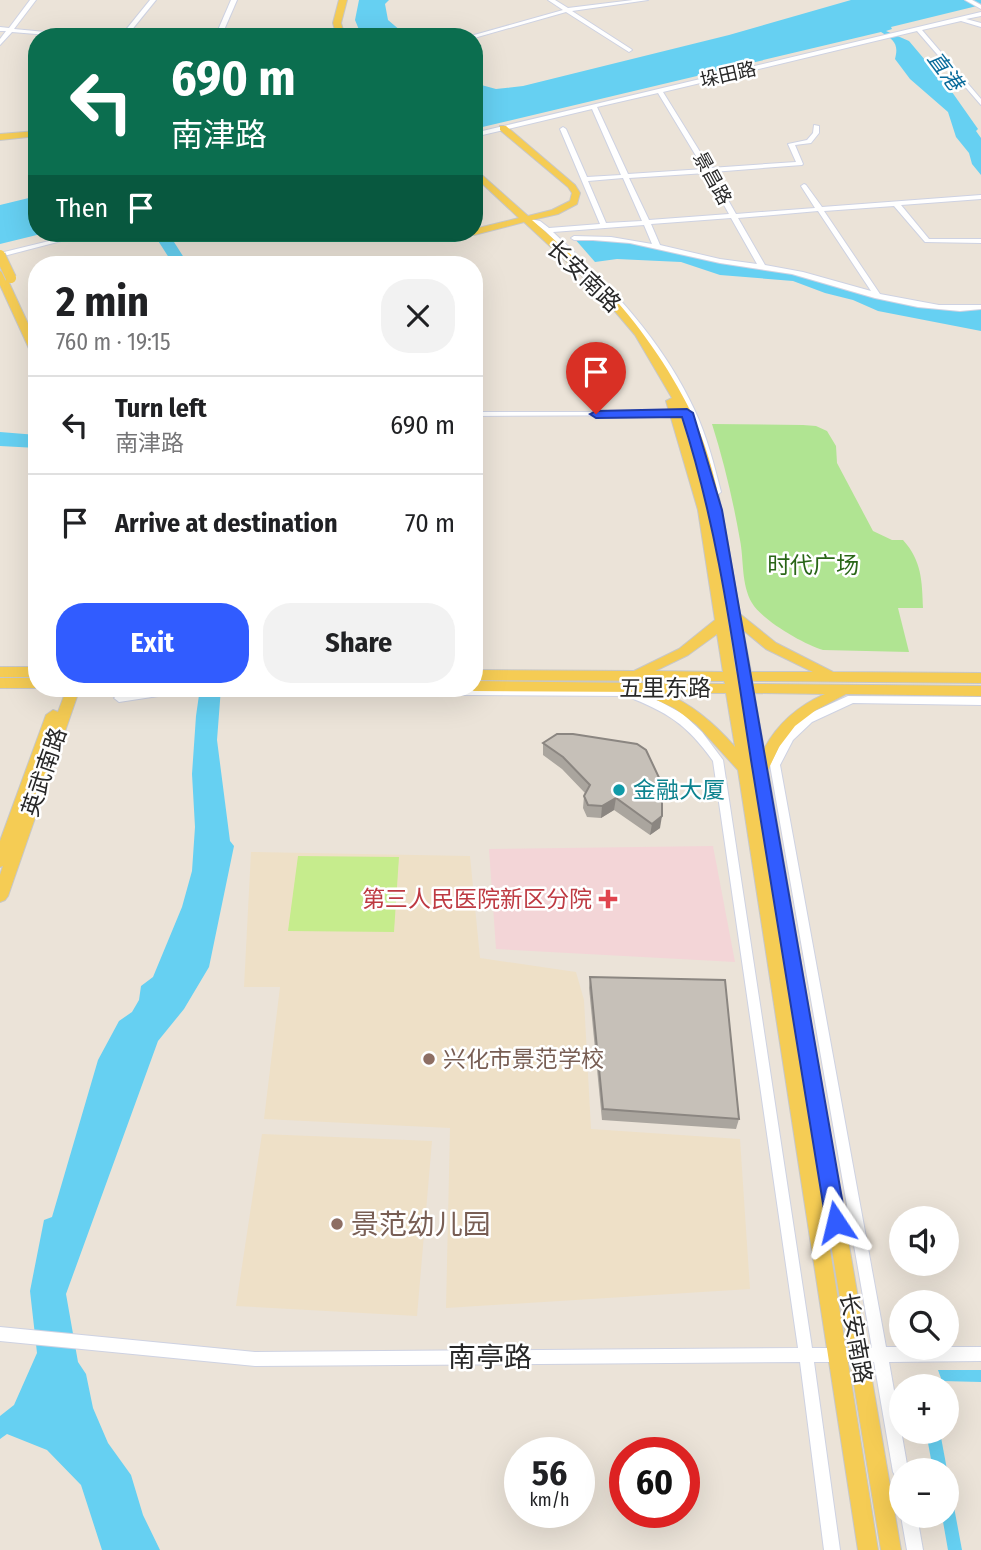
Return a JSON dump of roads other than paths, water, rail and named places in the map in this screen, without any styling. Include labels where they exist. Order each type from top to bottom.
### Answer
[{"type":"main road","points":[[331,28],[335,0]]},
{"type":"main road","points":[[338,28],[337,23],[343,0]]},
{"type":"main road","points":[[483,230],[568,206],[574,202],[576,194],[571,185],[503,128]]},
{"type":"main road","points":[[0,135],[28,132]]},
{"type":"main road","name":"长安南路","points":[[483,181],[613,312],[685,413],[738,683],[868,1550]]},
{"type":"main road","name":"长安南路","points":[[483,186],[496,195]]},
{"type":"main road","points":[[0,255],[5,277],[28,333]]},
{"type":"main road","points":[[5,277],[28,317]]},
{"type":"main road","points":[[627,676],[661,665],[686,652],[703,641],[727,618],[771,646],[835,677]]},
{"type":"main road","points":[[0,672],[28,672]]},
{"type":"main road","name":"五里东路","points":[[483,675],[627,676],[844,691],[981,691]]},
{"type":"main road","name":"五里东路","points":[[483,686],[643,688],[835,677],[981,678]]},
{"type":"main road","points":[[0,683],[28,682]]},
{"type":"main road","points":[[643,688],[678,704],[704,721],[752,771],[786,727],[815,703],[844,691]]},
{"type":"main road","name":"英武南路","points":[[0,861],[60,697]]},
{"type":"main road","name":"英武南路","points":[[0,895],[70,697]]},
{"type":"main road","name":"长安南路","points":[[752,771],[859,1354],[891,1550]]},
{"type":"street","points":[[0,43],[33,0]]},
{"type":"street","points":[[131,28],[153,0]]},
{"type":"street","points":[[222,28],[234,0]]},
{"type":"street","points":[[551,0],[629,50]]},
{"type":"street","points":[[483,33],[568,10],[645,0]]},
{"type":"street","points":[[968,0],[981,5]]},
{"type":"street","points":[[976,0],[981,5]]},
{"type":"street","name":"垛田路","points":[[483,133],[981,14]]},
{"type":"street","points":[[960,19],[981,25]]},
{"type":"street","points":[[0,29],[28,31]]},
{"type":"street","points":[[918,30],[981,103]]},
{"type":"street","name":"景昌路","points":[[660,91],[709,170],[762,267]]},
{"type":"street","points":[[594,107],[657,246]]},
{"type":"street","points":[[585,179],[800,164],[791,144],[809,142],[816,134],[816,127]]},
{"type":"street","points":[[563,129],[604,226]]},
{"type":"street","points":[[804,186],[878,296]]},
{"type":"street","points":[[547,230],[981,197]]},
{"type":"street","points":[[896,204],[927,241],[981,241]]},
{"type":"street","points":[[522,220],[538,222],[606,285],[644,329],[668,363],[685,413],[711,465],[738,601]]},
{"type":"street","points":[[574,239],[592,237],[657,246],[717,260],[813,276],[878,296],[958,310],[981,307]]},
{"type":"street","points":[[0,255],[53,242]]},
{"type":"street","points":[[483,414],[685,413]]},
{"type":"street","points":[[483,691],[627,692],[682,717],[699,731],[718,760],[806,1354],[832,1550]]},
{"type":"street","points":[[119,698],[126,697]]},
{"type":"street","points":[[899,1458],[775,765],[789,738],[808,719],[852,699],[981,701]]},
{"type":"street","name":"南亭路","points":[[0,1334],[89,1345],[255,1359],[981,1354]]},
{"type":"street","points":[[911,1528],[915,1550]]},
{"type":"water","points":[[359,0],[389,0],[385,4],[388,20],[397,28],[358,28],[355,20]]},
{"type":"water","points":[[851,0],[981,0],[981,5],[891,27],[892,29],[886,31],[909,41],[952,92],[978,129],[976,131],[981,138],[981,175],[956,137],[948,112],[910,79],[895,59],[894,43],[881,32],[483,127],[483,85],[496,89],[523,86],[729,35]]},
{"type":"water","points":[[28,198],[28,237],[0,244],[0,205]]},
{"type":"water","points":[[574,238],[637,242],[717,260],[780,269],[925,306],[981,307],[981,331],[878,311],[793,281],[720,275],[681,262],[617,259],[595,262]]},
{"type":"water","points":[[159,242],[174,242],[183,256],[168,256]]},
{"type":"water","points":[[0,432],[28,434],[28,448],[0,446]]},
{"type":"water","points":[[199,697],[220,697],[217,740],[230,841],[234,846],[209,967],[184,1009],[158,1041],[66,1294],[78,1362],[86,1374],[93,1408],[108,1443],[131,1475],[143,1515],[160,1550],[102,1550],[81,1485],[47,1450],[7,1434],[0,1439],[0,1416],[14,1405],[37,1353],[30,1291],[44,1220],[52,1217],[98,1060],[119,1021],[132,1012],[139,1000],[141,986],[153,977],[182,907],[192,871],[195,827],[192,774]]},
{"type":"water","points":[[938,1370],[981,1370],[981,1382],[959,1381],[959,1374],[939,1374]]},
{"type":"water","points":[[928,1444],[942,1444],[945,1458],[931,1458]]},
{"type":"water","points":[[944,1528],[958,1528],[962,1550],[948,1550]]},
{"type":"place","name":"金融大厦","points":[[619,790]]},
{"type":"place","name":"第三人民医院新区分院","points":[[608,899]]},
{"type":"place","name":"兴化市景范学校","points":[[429,1059]]},
{"type":"place","name":"景范幼儿园","points":[[337,1224]]},
{"type":"water label","name":"直港","points":[[945,71]]},
{"type":"park label","name":"时代广场","points":[[813,565]]}]
